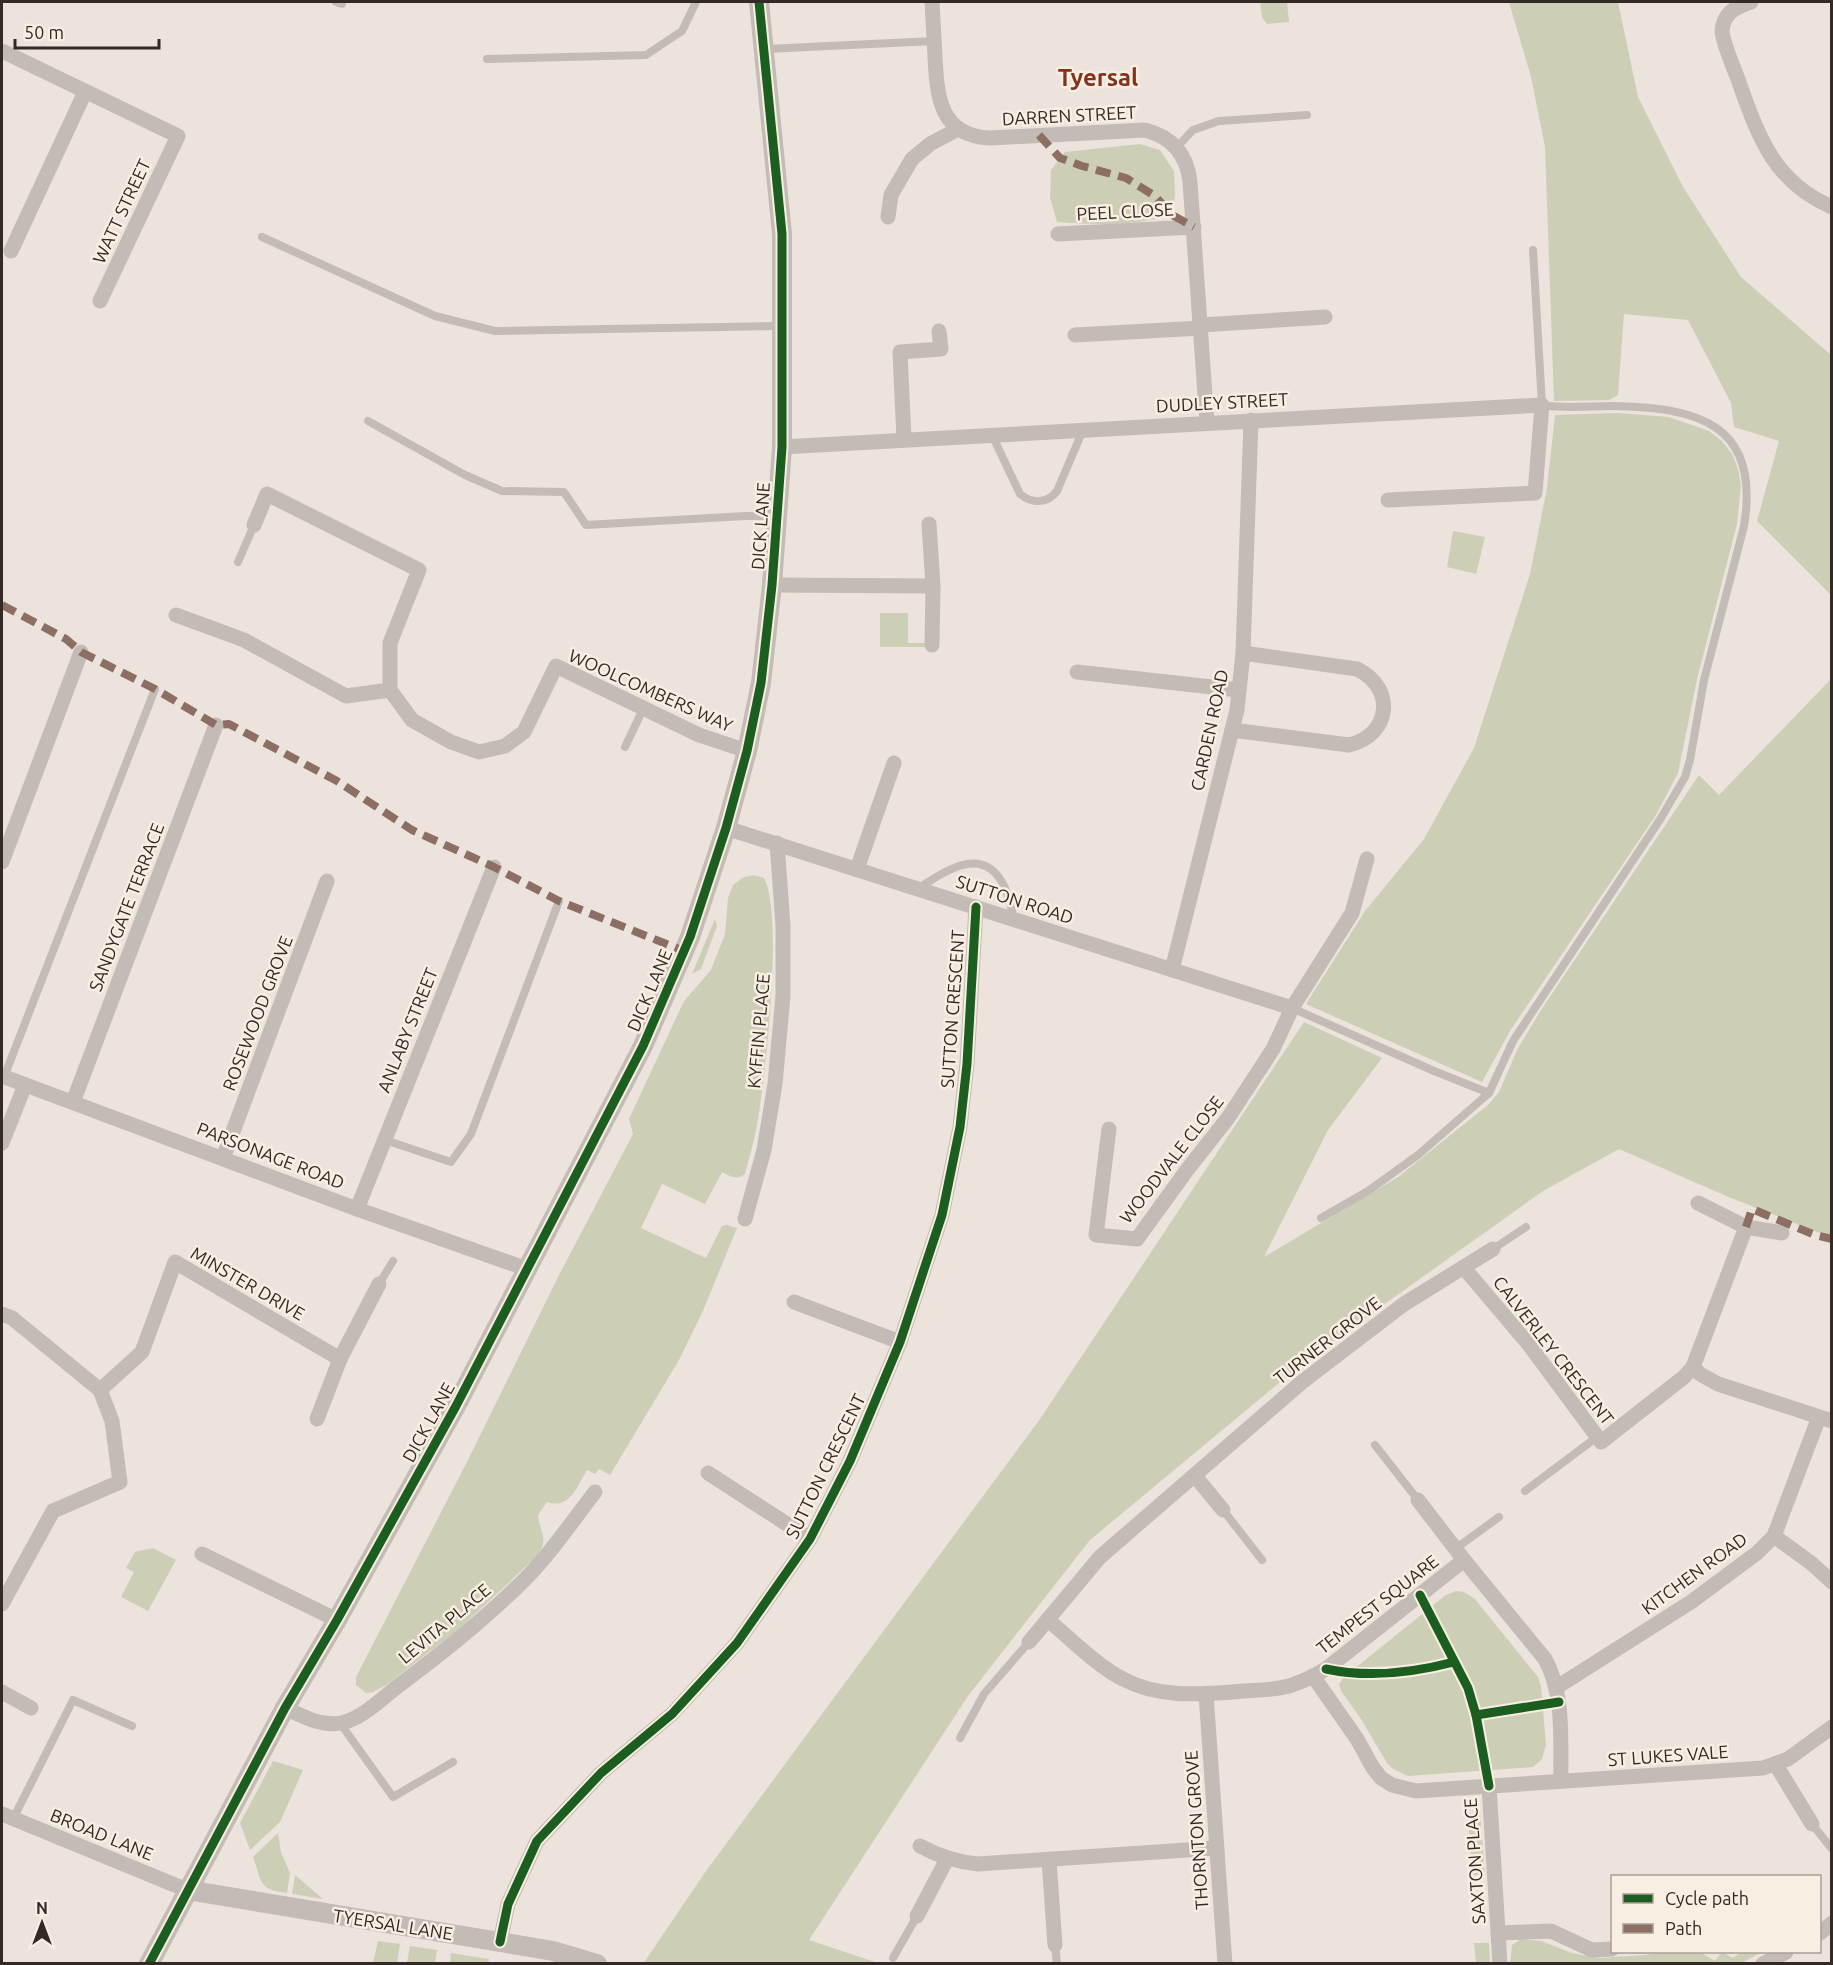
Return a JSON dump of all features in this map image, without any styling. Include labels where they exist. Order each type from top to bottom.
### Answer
[{"type":"street","name":"DICK LANE","points":[[149,1964],[285,1708],[337,1620],[456,1406],[643,1046],[690,937],[726,828],[747,751],[761,683],[772,585],[782,447],[782,234],[759,2]]},
{"type":"street","points":[[888,217],[891,195],[912,159],[930,144],[958,129],[944,111],[937,87],[932,2]]},
{"type":"street","points":[[1751,2],[1731,10],[1724,20],[1722,32],[1758,134],[1772,159],[1791,181],[1814,198],[1832,207]]},
{"type":"street","points":[[2,51],[85,92],[10,251]]},
{"type":"street","name":"WATT STREET","points":[[85,92],[177,136],[100,302]]},
{"type":"street","name":"DARREN STREET","points":[[958,129],[978,137],[990,138],[1145,130],[1162,136],[1177,147]]},
{"type":"street","points":[[1177,147],[1189,169],[1207,423]]},
{"type":"street","name":"PEEL CLOSE","points":[[1058,234],[1194,227]]},
{"type":"street","points":[[1075,335],[1325,317]]},
{"type":"street","points":[[904,439],[900,352],[940,349],[939,331]]},
{"type":"street","points":[[1388,500],[1535,493],[1542,405]]},
{"type":"street","name":"DUDLEY STREET","points":[[782,447],[1542,405]]},
{"type":"street","name":"CARDEN ROAD","points":[[1172,970],[1232,730],[1239,690],[1243,653],[1251,420]]},
{"type":"street","points":[[176,615],[244,640],[346,696],[390,690],[390,643],[418,570],[267,494],[254,525]]},
{"type":"street","points":[[929,524],[933,586],[932,645]]},
{"type":"street","points":[[772,585],[933,586]]},
{"type":"street","points":[[2,862],[81,652]]},
{"type":"street","points":[[1232,730],[1349,745],[1367,738],[1380,724],[1383,715],[1384,705],[1379,687],[1366,673],[1357,669],[1243,653]]},
{"type":"street","name":"WOOLCOMBERS WAY","points":[[390,690],[412,720],[451,742],[479,752],[505,746],[524,732],[556,666],[699,735],[747,751]]},
{"type":"street","points":[[1077,672],[1239,690]]},
{"type":"street","name":"SANDYGATE TERRACE","points":[[73,1102],[216,725]]},
{"type":"street","points":[[857,869],[894,763]]},
{"type":"street","name":"SUTTON ROAD","points":[[726,828],[1292,1008]]},
{"type":"street","name":"KYFFIN PLACE","points":[[746,1219],[764,1150],[774,1084],[783,996],[783,926],[777,843]]},
{"type":"street","points":[[1292,1008],[1352,913],[1367,859]]},
{"type":"street","name":"ANLABY STREET","points":[[357,1209],[494,867]]},
{"type":"street","name":"ROSEWOOD GROVE","points":[[223,1158],[327,881]]},
{"type":"street","name":"SUTTON CRESCENT","points":[[500,1942],[508,1904],[537,1840],[601,1773],[672,1714],[737,1642],[810,1539],[850,1461],[900,1342],[942,1215],[960,1127],[967,1064],[976,907]]},
{"type":"street","name":"WOODVALE CLOSE","points":[[1109,1129],[1096,1235],[1137,1239],[1244,1095],[1273,1049],[1292,1008]]},
{"type":"street","name":"PARSONAGE ROAD","points":[[3,1076],[357,1209],[527,1269]]},
{"type":"street","points":[[2,1143],[25,1085]]},
{"type":"street","points":[[1698,1203],[1746,1227],[1782,1233]]},
{"type":"street","name":"CALVERLEY CRESCENT","points":[[1464,1268],[1530,1346],[1601,1442],[1684,1377],[1693,1367],[1746,1227]]},
{"type":"street","name":"TURNER GROVE","points":[[1029,1642],[1082,1575],[1100,1557],[1302,1382],[1404,1304],[1493,1249]]},
{"type":"street","name":"MINSTER DRIVE","points":[[100,1390],[142,1352],[175,1262],[340,1359]]},
{"type":"street","points":[[317,1419],[340,1359],[379,1284]]},
{"type":"street","points":[[794,1302],[900,1342]]},
{"type":"street","points":[[2,1314],[12,1318],[100,1390],[112,1421],[120,1482],[53,1511],[2,1604]]},
{"type":"street","points":[[1693,1367],[1700,1374],[1718,1384],[1825,1419]]},
{"type":"street","name":"KITCHEN ROAD","points":[[1557,1687],[1691,1602],[1756,1553],[1774,1536],[1825,1419]]},
{"type":"street","points":[[708,1473],[810,1539]]},
{"type":"street","points":[[1195,1476],[1223,1510]]},
{"type":"street","name":"LEVITA PLACE","points":[[340,1723],[362,1714],[448,1649],[518,1586],[558,1541],[595,1492]]},
{"type":"street","name":"TEMPEST SQUARE","points":[[1313,1677],[1357,1739],[1373,1768],[1381,1778],[1392,1785],[1404,1790],[1416,1791],[1562,1781],[1557,1687],[1552,1672],[1545,1659],[1418,1500]]},
{"type":"street","points":[[1774,1536],[1811,1563],[1832,1582]]},
{"type":"street","points":[[202,1554],[337,1620]]},
{"type":"street","name":"TEMPEST SQUARE","points":[[1048,1620],[1099,1663],[1124,1680],[1145,1688],[1167,1693],[1206,1694],[1274,1689],[1313,1677],[1350,1651],[1460,1555]]},
{"type":"street","points":[[2,1692],[31,1708]]},
{"type":"street","name":"THORNTON GROVE","points":[[1206,1694],[1225,1964]]},
{"type":"street","points":[[285,1708],[316,1722],[340,1723]]},
{"type":"street","name":"ST LUKES VALE","points":[[1562,1781],[1763,1768],[1788,1759],[1832,1727]]},
{"type":"street","points":[[1776,1765],[1812,1824]]},
{"type":"street","name":"SAXTON PLACE","points":[[1489,1786],[1500,1964]]},
{"type":"street","name":"BROAD LANE","points":[[7,1817],[187,1890]]},
{"type":"street","points":[[920,1846],[947,1859],[978,1864],[1216,1848]]},
{"type":"street","points":[[917,1916],[947,1859]]},
{"type":"street","points":[[1050,1860],[1055,1945]]},
{"type":"street","name":"TYERSAL LANE","points":[[187,1890],[500,1942],[553,1952],[597,1964]]},
{"type":"street","name":"SAXTON PLACE","points":[[1498,1933],[1551,1931],[1592,1950],[1611,1949]]},
{"type":"street","points":[[1763,1964],[1784,1953]]},
{"type":"lane","points":[[487,58],[646,55],[682,31],[696,2]]},
{"type":"lane","points":[[764,50],[934,41]]},
{"type":"lane","points":[[1177,147],[1193,130],[1219,121],[1307,115]]},
{"type":"lane","points":[[262,237],[435,316],[495,331],[782,326]]},
{"type":"lane","points":[[1321,1218],[1368,1191],[1418,1155],[1489,1093],[1513,1041],[1662,818],[1685,777],[1690,760],[1704,680],[1744,526],[1748,504],[1747,482],[1739,458],[1726,435],[1711,423],[1692,415],[1658,409],[1609,406],[1557,408],[1542,405],[1533,250]]},
{"type":"lane","points":[[368,421],[465,475],[502,492],[564,492],[586,525],[778,516]]},
{"type":"lane","points":[[992,435],[1020,494],[1028,500],[1039,502],[1049,498],[1056,490],[1083,430]]},
{"type":"lane","points":[[238,562],[254,525]]},
{"type":"lane","points":[[3,1076],[154,688]]},
{"type":"lane","points":[[625,747],[644,707]]},
{"type":"lane","points":[[918,888],[957,865],[976,864],[985,867],[993,872],[1005,886],[1014,920]]},
{"type":"lane","points":[[385,1140],[451,1162],[471,1134],[559,901]]},
{"type":"lane","points":[[1292,1008],[1489,1093]]},
{"type":"lane","points":[[1493,1249],[1526,1227]]},
{"type":"lane","points":[[379,1284],[393,1261]]},
{"type":"lane","points":[[1525,1491],[1597,1437]]},
{"type":"lane","points":[[1375,1445],[1418,1500]]},
{"type":"lane","points":[[1223,1510],[1262,1560]]},
{"type":"lane","points":[[1460,1555],[1499,1517]]},
{"type":"lane","name":"TURNER GROVE","points":[[960,1738],[984,1694],[1029,1642]]},
{"type":"lane","points":[[7,1817],[73,1700],[132,1726]]},
{"type":"lane","points":[[340,1723],[393,1797],[453,1762]]},
{"type":"lane","points":[[1812,1824],[1832,1849]]},
{"type":"lane","points":[[893,1958],[917,1916]]},
{"type":"lane","points":[[1055,1945],[1057,1964]]},
{"type":"green space","points":[[1260,2],[1287,2],[1289,22],[1267,24],[1262,17]]},
{"type":"green space","points":[[1509,2],[1618,2],[1638,97],[1683,187],[1741,277],[1831,355],[1831,595],[1757,521],[1779,441],[1734,427],[1731,403],[1688,320],[1624,314],[1618,395],[1609,400],[1554,401],[1545,147],[1531,77]]},
{"type":"green space","points":[[1140,144],[1160,150],[1174,171],[1175,195],[1172,215],[1115,224],[1057,222],[1050,198],[1051,170],[1065,152]]},
{"type":"green space","points":[[1617,413],[1669,417],[1709,431],[1722,441],[1732,454],[1741,485],[1737,524],[1697,679],[1678,773],[1656,815],[1510,1031],[1482,1082],[1306,1004],[1365,911],[1424,839],[1474,748],[1530,574],[1547,488],[1555,415]]},
{"type":"green space","points":[[1453,531],[1485,537],[1476,574],[1447,567]]},
{"type":"green space","points":[[880,613],[908,613],[908,643],[925,643],[925,647],[880,647]]},
{"type":"green space","points":[[1831,679],[1831,1236],[1726,1196],[1619,1149],[1543,1191],[1309,1358],[1090,1540],[968,1696],[809,1940],[878,1963],[643,1964],[706,1871],[1040,1419],[1304,1022],[1382,1058],[1328,1130],[1264,1257],[1398,1177],[1488,1105],[1499,1092],[1518,1048],[1543,1007],[1699,775],[1719,795]]},
{"type":"green space","points":[[753,875],[764,878],[770,897],[773,960],[768,1036],[760,1103],[756,1131],[745,1174],[736,1177],[722,1172],[705,1204],[662,1184],[641,1228],[706,1258],[722,1226],[737,1228],[702,1313],[679,1360],[610,1475],[599,1469],[595,1474],[587,1470],[567,1500],[555,1504],[547,1502],[538,1515],[544,1542],[535,1558],[458,1630],[386,1685],[366,1693],[356,1685],[356,1677],[468,1460],[558,1277],[633,1134],[629,1119],[684,1001],[711,970],[725,934],[728,898],[733,885],[742,878]]},
{"type":"green space","points":[[715,919],[717,926],[701,969],[692,974]]},
{"type":"green space","points":[[153,1548],[176,1560],[148,1611],[121,1597],[134,1572],[126,1568],[135,1552]]},
{"type":"green space","points":[[1456,1591],[1464,1592],[1475,1599],[1538,1677],[1541,1686],[1546,1745],[1542,1759],[1533,1767],[1408,1776],[1393,1769],[1387,1763],[1341,1691],[1339,1684],[1344,1677],[1446,1595]]},
{"type":"green space","points":[[273,1761],[303,1770],[280,1822],[250,1850],[240,1823]]},
{"type":"green space","points":[[1480,1813],[1485,1875],[1472,1875],[1468,1814]]},
{"type":"green space","points":[[278,1833],[281,1852],[290,1873],[287,1893],[266,1887],[260,1879],[253,1857]]},
{"type":"green space","points":[[295,1875],[323,1899],[292,1894]]},
{"type":"green space","points":[[1521,1939],[1541,1941],[1572,1953],[1599,1958],[1656,1953],[1702,1953],[1715,1961],[1721,1953],[1733,1958],[1740,1953],[1760,1953],[1740,1964],[1510,1964],[1512,1945]]},
{"type":"green space","points":[[378,1941],[400,1944],[397,1963],[373,1963]]},
{"type":"green space","points":[[1474,1943],[1489,1943],[1490,1963],[1476,1963]]},
{"type":"green space","points":[[410,1946],[437,1950],[435,1963],[407,1963]]},
{"type":"green space","points":[[451,1953],[489,1959],[488,1963],[450,1963]]},
{"type":"marked path","points":[[1039,135],[1060,158],[1126,178],[1155,196],[1172,215],[1194,227]]},
{"type":"marked path","points":[[2,605],[66,639],[81,652],[155,689],[216,725],[229,724],[337,781],[412,830],[494,867],[559,901],[684,951]]},
{"type":"marked path","points":[[1746,1227],[1752,1209],[1815,1235],[1832,1239]]},
{"type":"cycle path","points":[[149,1964],[285,1708],[337,1620],[456,1406],[643,1046],[690,937],[726,828],[747,751],[761,683],[772,585],[782,447],[782,234],[759,2]]},
{"type":"cycle path","points":[[500,1942],[508,1904],[537,1841],[601,1773],[672,1714],[737,1643],[810,1539],[850,1461],[900,1342],[942,1215],[960,1127],[967,1064],[976,907]]},
{"type":"cycle path","points":[[1420,1595],[1468,1688],[1476,1715],[1489,1786]]},
{"type":"cycle path","points":[[1326,1669],[1374,1674],[1422,1669],[1454,1662]]},
{"type":"cycle path","points":[[1476,1715],[1559,1702]]},
{"type":"district","name":"Tyersal","points":[[1098,77]]}]
